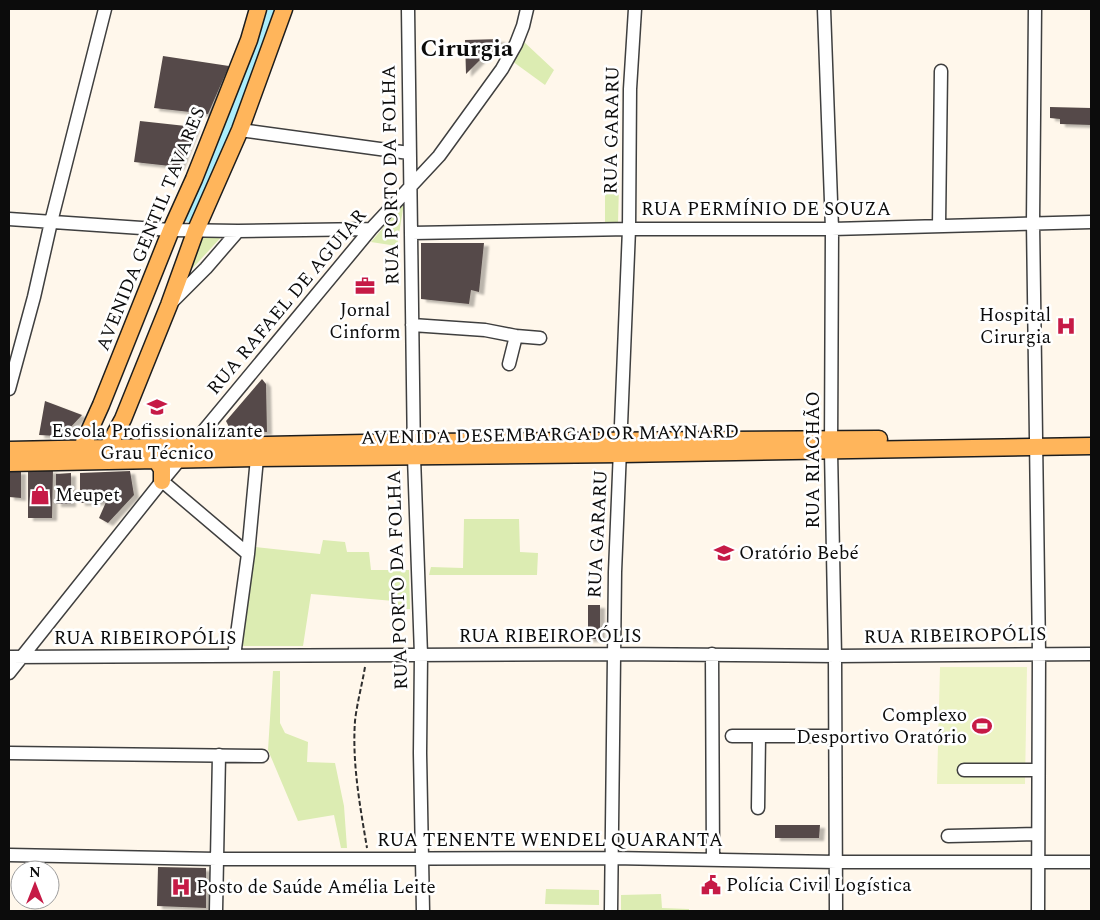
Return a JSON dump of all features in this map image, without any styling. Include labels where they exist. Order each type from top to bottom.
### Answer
[{"type":"main road","name":"AVENIDA GENTIL TAVARES","points":[[79,455],[194,178],[246,47],[258,9]]},
{"type":"main road","points":[[104,454],[123,419],[169,305],[194,230],[240,130],[284,9]]},
{"type":"main road","points":[[123,419],[130,436],[142,448]]},
{"type":"main road","name":"AVENIDA DESEMBARGADOR MAYNARD","points":[[1035,442],[1091,436]]},
{"type":"main road","name":"AVENIDA DESEMBARGADOR MAYNARD","points":[[9,463],[104,454],[142,448],[191,447],[414,450],[1035,442],[1091,446]]},
{"type":"main road","name":"AVENIDA DESEMBARGADOR MAYNARD","points":[[9,450],[79,455]]},
{"type":"main road","name":"AVENIDA DESEMBARGADOR MAYNARD","points":[[104,454],[156,460],[179,460],[414,450]]},
{"type":"main road","points":[[156,460],[162,469],[162,481]]},
{"type":"street","points":[[9,389],[34,297],[105,9]]},
{"type":"street","name":"RUA PORTO DA FOLHA","points":[[408,9],[414,450],[421,655],[420,753],[423,911]]},
{"type":"street","name":"RUA RAFAEL DE AGUIAR","points":[[162,481],[371,229],[439,156],[502,69],[516,44],[527,9]]},
{"type":"street","name":"RUA GARARU","points":[[611,911],[614,572],[621,448],[629,229],[630,89],[635,9]]},
{"type":"street","name":"RUA RIACHÃO","points":[[824,9],[832,229],[836,911]]},
{"type":"street","points":[[1035,9],[1033,222],[1039,654],[1038,911]]},
{"type":"street","points":[[939,225],[941,71]]},
{"type":"street","points":[[240,130],[409,154]]},
{"type":"street","points":[[9,219],[173,230],[371,229]]},
{"type":"street","name":"RUA PERMÍNIO DE SOUZA","points":[[412,233],[629,229],[832,229],[1033,222],[1091,222]]},
{"type":"street","points":[[169,305],[206,268],[238,231]]},
{"type":"street","points":[[412,325],[485,330],[540,338]]},
{"type":"street","points":[[509,364],[516,336]]},
{"type":"street","points":[[234,656],[248,554],[256,458]]},
{"type":"street","points":[[9,673],[162,481],[248,554]]},
{"type":"street","name":"RUA RIBEIROPÓLIS","points":[[9,658],[613,654],[835,656],[1091,654]]},
{"type":"street","points":[[712,654],[713,859]]},
{"type":"street","points":[[732,736],[834,736]]},
{"type":"street","points":[[758,808],[760,736]]},
{"type":"street","points":[[9,753],[262,756]]},
{"type":"street","points":[[216,911],[219,755]]},
{"type":"street","points":[[964,770],[1038,770]]},
{"type":"street","points":[[948,836],[1037,834]]},
{"type":"street","name":"RUA TENENTE WENDEL QUARANTA","points":[[9,856],[216,859],[612,858],[836,862],[1091,862]]},
{"type":"path","points":[[367,655],[355,720],[358,791],[368,858]]},
{"type":"green space","points":[[523,41],[554,70],[545,85],[512,61]]},
{"type":"green space","points":[[605,185],[619,185],[618,223],[605,224]]},
{"type":"green space","points":[[404,203],[397,246],[371,242]]},
{"type":"green space","points":[[199,233],[225,233],[178,284]]},
{"type":"green space","points":[[464,519],[519,519],[520,552],[538,553],[537,575],[429,575],[431,567],[463,568]]},
{"type":"green space","points":[[323,540],[345,542],[347,552],[369,552],[371,570],[409,570],[410,609],[394,609],[394,601],[311,594],[303,646],[242,646],[255,547],[320,554]]},
{"type":"green space","name":"Complexo Desportivo Oratório","points":[[940,667],[1027,667],[1025,784],[937,784]]},
{"type":"green space","points":[[273,671],[280,671],[280,723],[285,733],[308,742],[307,762],[335,763],[344,806],[347,848],[341,848],[334,815],[298,821],[268,750]]},
{"type":"green space","points":[[546,889],[599,890],[599,905],[545,904]]},
{"type":"green space","points":[[661,894],[662,908],[689,909],[689,911],[621,911],[621,895]]},
{"type":"building","points":[[501,39],[466,74],[465,40]]},
{"type":"building","points":[[163,56],[229,66],[208,114],[154,108]]},
{"type":"building","points":[[1050,107],[1091,108],[1091,125],[1060,124],[1060,119],[1050,118]]},
{"type":"building","points":[[140,121],[195,127],[179,167],[134,162]]},
{"type":"building","points":[[421,243],[484,243],[479,292],[471,290],[469,304],[421,299]]},
{"type":"building","points":[[262,379],[266,384],[267,432],[237,432],[230,429],[226,421]]},
{"type":"building","points":[[45,401],[82,415],[69,429],[57,436],[39,435]]},
{"type":"building","name":"Meupet","points":[[53,470],[52,518],[28,518],[28,471]]},
{"type":"building","points":[[9,471],[21,471],[21,498],[9,497]]},
{"type":"building","points":[[130,471],[134,495],[108,523],[99,518],[106,502],[80,503],[80,473]]},
{"type":"building","points":[[71,473],[71,504],[56,504],[56,474]]},
{"type":"building","points":[[588,605],[600,605],[600,639],[588,639]]},
{"type":"building","points":[[775,825],[820,825],[819,838],[775,838]]},
{"type":"building","name":"Posto de Saúde Amélia Leite","points":[[158,867],[206,868],[206,908],[157,906]]},
{"type":"waterway","points":[[190,217],[274,9]]},
{"type":"place","name":"Jornal Cinform","points":[[365,286]]},
{"type":"place","name":"Hospital Cirurgia","points":[[1066,326]]},
{"type":"place","name":"Escola Profissionalizante Grau Técnico","points":[[157,407]]},
{"type":"place","name":"Meupet","points":[[40,495]]},
{"type":"place","name":"Oratório Bebé","points":[[724,553]]},
{"type":"place","name":"Complexo Desportivo Oratório","points":[[982,726]]},
{"type":"place","name":"Polícia Civil Logística","points":[[711,885]]},
{"type":"place","name":"Posto de Saúde Amélia Leite","points":[[181,887]]},
{"type":"district","name":"Cirurgia","points":[[467,49]]}]
